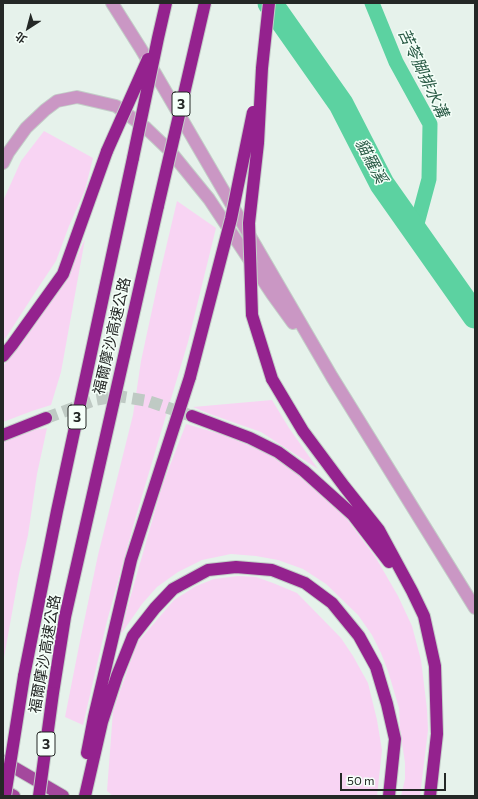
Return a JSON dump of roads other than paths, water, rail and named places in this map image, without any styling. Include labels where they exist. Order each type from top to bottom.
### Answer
[{"type":"highway","name":"福爾摩沙高速公路","points":[[5,796],[24,676],[57,511],[166,3]]},
{"type":"highway","name":"福爾摩沙高速公路","points":[[39,796],[65,617],[205,3]]},
{"type":"highway","points":[[269,3],[262,68],[258,143],[249,223],[252,315],[272,378],[303,431],[378,530],[412,591],[424,616],[435,666],[438,734],[430,796]]},
{"type":"highway","points":[[3,356],[63,274],[107,151],[158,38]]},
{"type":"highway","points":[[83,796],[131,560],[190,377],[231,219],[262,68]]},
{"type":"highway","points":[[192,416],[250,438],[278,452],[304,471],[353,515],[412,591]]},
{"type":"highway","points":[[3,435],[46,418]]},
{"type":"highway","points":[[98,719],[133,636],[155,608],[173,589],[208,570],[236,567],[272,570],[305,583],[332,603],[359,636],[376,667],[395,739],[389,796]]},
{"type":"main road","points":[[3,761],[63,796]]},
{"type":"main road","points":[[3,790],[14,796]]},
{"type":"street","points":[[112,3],[141,49],[332,377],[475,608]]},
{"type":"street","points":[[3,163],[8,153],[26,128],[45,110],[58,101],[78,97],[116,106],[146,128],[170,151],[209,199],[272,294],[332,377]]},
{"type":"waterway","name":"貓羅溪","points":[[270,3],[341,104],[382,184],[475,316]]},
{"type":"waterway","name":"苦苓脚排水溝","points":[[372,3],[396,62],[430,124],[429,179],[415,231]]},
{"type":"tunnel","points":[[46,418],[95,400],[118,396],[148,401],[192,416]]}]
